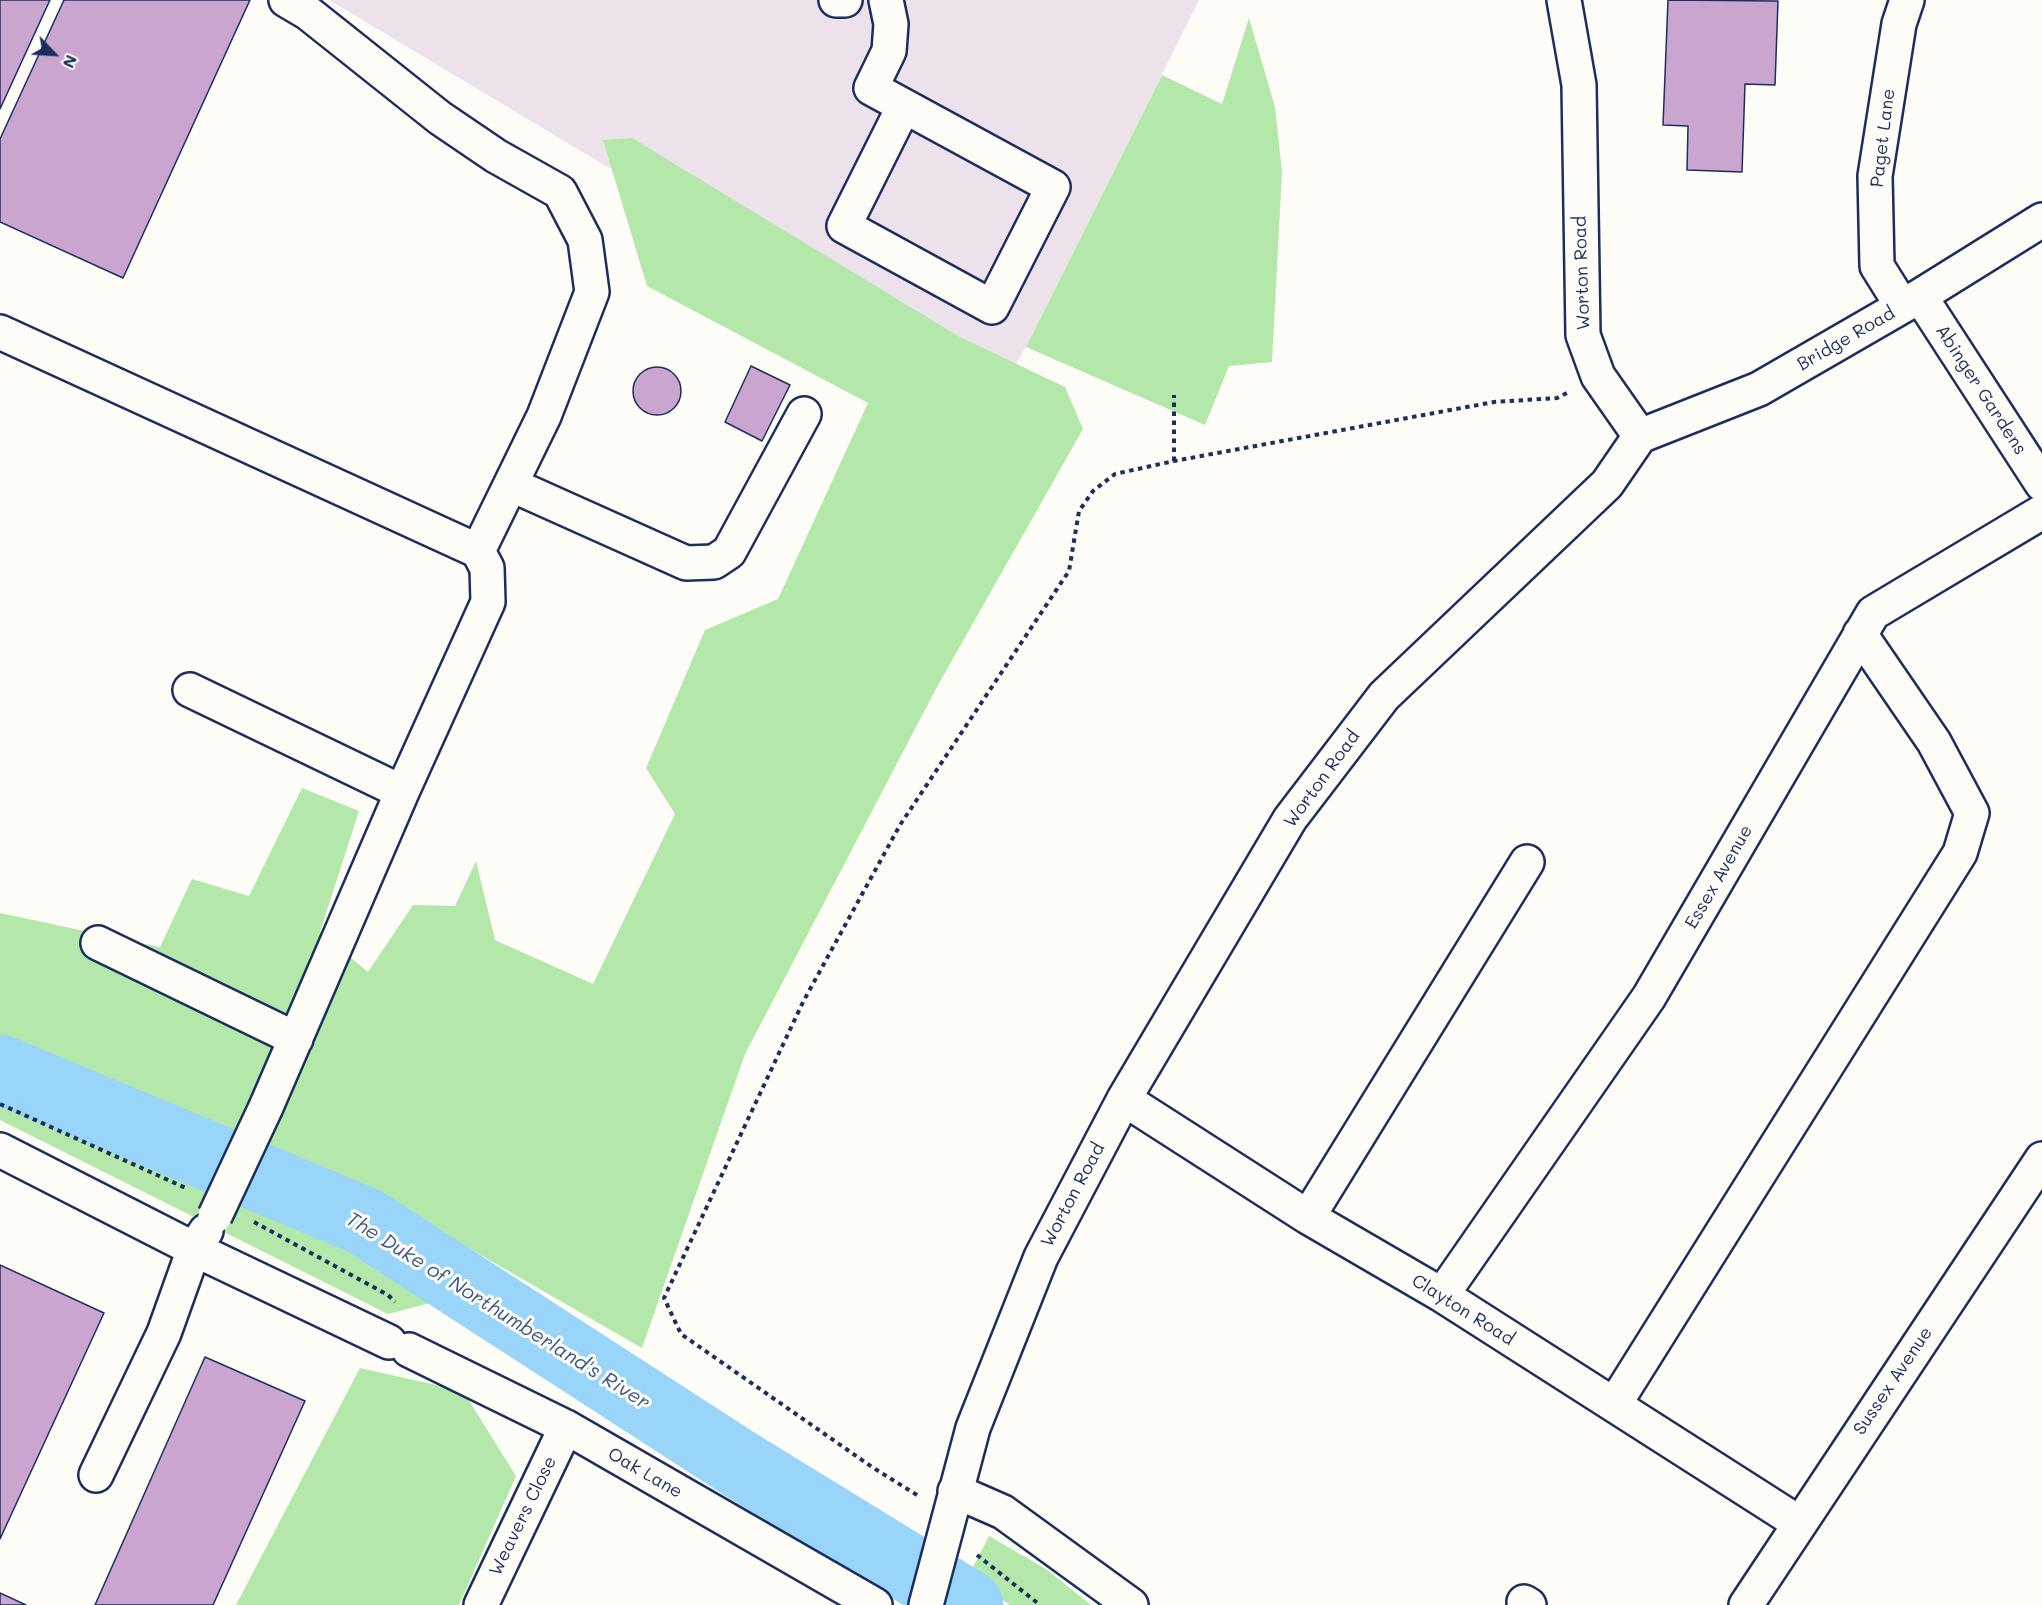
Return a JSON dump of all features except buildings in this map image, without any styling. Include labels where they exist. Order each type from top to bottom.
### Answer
[{"type":"street","points":[[286,0],[308,13],[440,118],[496,156],[560,192],[585,240],[592,291],[544,416],[477,551]]},
{"type":"street","points":[[836,0],[845,0]]},
{"type":"street","points":[[886,0],[891,24],[889,51],[871,88],[1053,187],[992,307],[844,226],[904,106]]},
{"type":"street","name":"Worton Road","points":[[926,1605],[973,1428],[1041,1257],[1124,1099],[1290,819],[1384,696],[1607,484],[1640,436],[1598,376],[1583,335],[1579,85],[1564,0]]},
{"type":"street","name":"Paget Lane","points":[[1907,0],[1899,24],[1875,176],[1876,266],[1911,301]]},
{"type":"street","name":"Bridge Road","points":[[1640,436],[1759,389],[1911,301],[2042,220]]},
{"type":"street","name":"Abinger Gardens","points":[[1911,301],[2042,484]]},
{"type":"street","points":[[0,332],[477,551],[487,568],[488,602],[402,792],[266,1107],[215,1216],[194,1249],[164,1333],[96,1475]]},
{"type":"street","points":[[512,484],[686,562],[714,562],[729,552],[804,414]]},
{"type":"street","name":"Essex Avenue","points":[[1442,1295],[1649,997],[1873,613],[2042,512]]},
{"type":"street","points":[[1614,1405],[1960,853],[1972,813],[1934,742],[1860,634]]},
{"type":"street","points":[[190,690],[402,792]]},
{"type":"street","points":[[1308,1217],[1527,862]]},
{"type":"street","points":[[99,944],[296,1039]]},
{"type":"street","name":"Clayton Road","points":[[1124,1099],[1308,1217],[1442,1295],[1799,1523]]},
{"type":"street","name":"Oak Lane","points":[[0,1150],[194,1249],[566,1427],[875,1605]]},
{"type":"street","name":"Sussex Avenue","points":[[1746,1605],[2042,1159]]},
{"type":"street","name":"Weavers Close","points":[[481,1605],[566,1427]]},
{"type":"street","points":[[949,1514],[1003,1512],[1131,1605]]},
{"type":"path","points":[[1040,1605],[961,1543],[949,1514],[872,1467],[681,1334],[664,1298],[803,1002],[900,825],[1069,572],[1079,511],[1093,491],[1115,474],[1174,461],[1494,402],[1557,398],[1598,376]]},
{"type":"path","points":[[1174,395],[1174,461]]},
{"type":"shaded area","points":[[329,0],[1199,0],[1026,347],[995,399]]},
{"type":"green space","points":[[1249,18],[1275,107],[1282,172],[1272,362],[1229,366],[1205,425],[1026,347],[1162,75],[1222,104]]},
{"type":"green space","points":[[632,138],[958,336],[1065,387],[1083,429],[938,685],[745,1054],[642,1348],[465,1246],[438,1301],[388,1314],[0,1120],[0,913],[160,947],[192,879],[249,896],[302,788],[359,811],[320,932],[368,972],[413,905],[455,906],[476,861],[495,940],[593,984],[675,814],[646,768],[705,630],[778,599],[868,403],[647,286],[603,140]]},
{"type":"green space","points":[[360,1368],[463,1391],[516,1476],[459,1605],[236,1605]]},
{"type":"green space","points":[[989,1536],[1046,1569],[1091,1605],[1010,1605],[969,1575]]},
{"type":"waterway","name":"The Duke of Northumberland's River","points":[[0,1069],[364,1221],[738,1463],[969,1605]]}]
